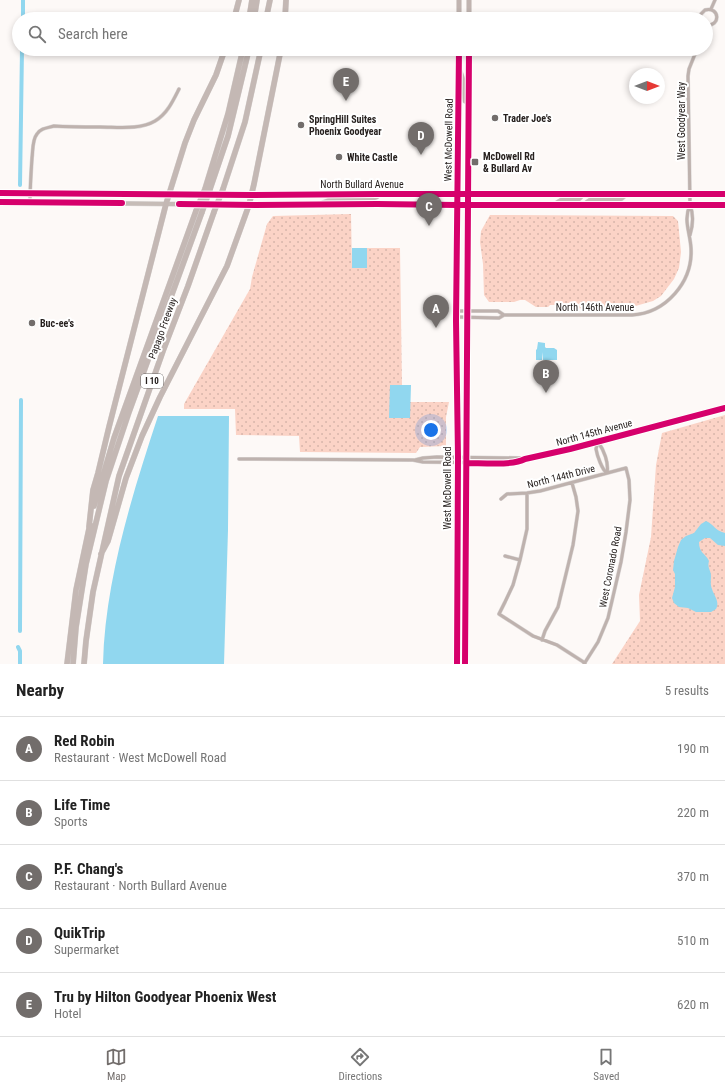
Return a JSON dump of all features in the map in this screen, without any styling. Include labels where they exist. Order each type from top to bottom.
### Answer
[{"type":"highway","points":[[236,12],[239,0]]},
{"type":"highway","points":[[250,12],[252,0]]},
{"type":"highway","points":[[255,12],[257,0]]},
{"type":"highway","points":[[267,12],[270,0]]},
{"type":"highway","points":[[285,12],[286,0]]},
{"type":"highway","points":[[89,527],[93,490],[166,204],[185,143],[194,120],[216,75],[223,56]]},
{"type":"highway","name":"Papago Freeway","points":[[67,664],[76,590],[89,527],[101,480],[114,438],[207,189],[228,114],[241,56]]},
{"type":"highway","points":[[207,189],[228,136],[247,56]]},
{"type":"highway","name":"Papago Freeway","points":[[84,664],[93,592],[119,476],[163,351],[223,189],[245,122],[259,56]]},
{"type":"highway","points":[[101,554],[108,541],[126,478],[142,436],[160,397],[227,266],[249,205],[280,56]]},
{"type":"highway","points":[[72,664],[86,564],[106,480],[199,212]]},
{"type":"main road","points":[[459,0],[458,10],[469,10],[470,0]]},
{"type":"main road","name":"West McDowell Road","points":[[457,664],[458,457],[456,311],[458,56]]},
{"type":"main road","name":"West McDowell Road","points":[[465,664],[469,56]]},
{"type":"main road","points":[[458,68],[463,80],[465,101],[469,102]]},
{"type":"main road","name":"North Bullard Avenue","points":[[0,193],[252,195],[725,194]]},
{"type":"main road","points":[[320,204],[329,200],[374,198],[379,194]]},
{"type":"main road","points":[[552,205],[560,200],[579,199],[582,194]]},
{"type":"main road","points":[[584,205],[590,200],[621,199],[628,194]]},
{"type":"main road","name":"North Bullard Avenue","points":[[0,202],[249,205],[725,205]]},
{"type":"street","points":[[711,9],[715,0]]},
{"type":"street","points":[[702,12],[707,9],[711,9]]},
{"type":"street","points":[[711,9],[716,14],[716,20],[713,24]]},
{"type":"street","name":"West Goodyear Way","points":[[690,205],[688,76],[694,56]]},
{"type":"street","points":[[30,203],[30,173],[33,147],[35,137],[38,132],[44,128],[54,126],[132,127],[146,125],[161,117],[168,109],[179,89]]},
{"type":"street","points":[[690,205],[692,211],[692,226],[690,235]]},
{"type":"street","points":[[690,205],[687,212],[687,226],[690,235]]},
{"type":"street","name":"North 146th Avenue","points":[[456,317],[499,318],[504,315],[639,315],[649,312],[662,306],[672,298],[686,277],[690,266],[690,235]]},
{"type":"street","name":"North 146th Avenue","points":[[456,311],[498,311],[504,315]]},
{"type":"street","name":"North 145th Avenue","points":[[413,460],[438,456],[458,457],[466,460],[512,463],[521,462],[525,459],[552,454],[725,408]]},
{"type":"street","points":[[598,442],[596,448],[603,470],[607,473]]},
{"type":"street","points":[[598,442],[603,449],[608,469],[607,473]]},
{"type":"street","name":"North 145th Avenue","points":[[239,459],[413,460],[423,462],[458,463],[466,460]]},
{"type":"street","name":"North 144th Drive","points":[[502,499],[507,494],[527,493],[572,483],[626,468]]},
{"type":"street","name":"West Coronado Road","points":[[585,664],[598,642],[608,618],[621,562],[630,500],[629,480],[626,468]]},
{"type":"street","points":[[542,640],[545,631],[558,607],[572,545],[578,511],[572,483]]},
{"type":"street","points":[[527,493],[527,529],[520,560],[514,585],[506,602],[498,614],[533,636],[557,645],[585,664]]},
{"type":"street","points":[[505,556],[520,560]]},
{"type":"shaded area","points":[[351,214],[352,268],[367,267],[367,248],[400,248],[402,385],[390,385],[410,418],[410,402],[449,402],[446,417],[446,446],[420,447],[416,453],[300,452],[299,436],[236,435],[235,409],[184,409],[184,404],[250,289],[267,224],[273,216]]},
{"type":"shaded area","points":[[490,215],[673,216],[678,221],[681,252],[679,268],[674,279],[661,296],[653,301],[632,307],[606,309],[567,308],[562,305],[550,305],[548,307],[536,307],[525,300],[514,302],[489,302],[484,295],[483,264],[480,242],[481,231]]},
{"type":"shaded area","points":[[725,415],[725,664],[612,664],[640,621],[639,595],[651,537],[656,465],[662,433]]},
{"type":"water","points":[[352,248],[367,248],[367,268],[352,268]]},
{"type":"water","points":[[538,342],[545,343],[546,348],[554,348],[557,350],[557,360],[543,360],[542,352],[542,360],[536,360]]},
{"type":"water","points":[[390,385],[411,385],[410,418],[389,418]]},
{"type":"water","points":[[158,416],[229,416],[228,530],[224,664],[103,664],[105,633],[114,570],[130,507]]},
{"type":"water","points":[[706,521],[725,533],[725,546],[718,545],[710,538],[705,538],[699,542],[701,551],[709,561],[708,565],[711,574],[711,585],[717,606],[716,609],[711,612],[696,612],[688,608],[679,607],[674,603],[672,598],[675,587],[675,574],[673,570],[674,561],[681,540],[694,533],[701,524]]},
{"type":"waterway","points":[[23,0],[23,12]]},
{"type":"waterway","points":[[20,185],[22,56]]},
{"type":"waterway","points":[[20,631],[21,400]]},
{"type":"waterway","points":[[18,647],[20,651],[20,664]]},
{"type":"cycle path","points":[[457,664],[458,457],[456,321],[459,56]]},
{"type":"cycle path","points":[[465,664],[469,56]]},
{"type":"cycle path","points":[[0,193],[252,195],[725,194]]},
{"type":"cycle path","points":[[0,202],[122,203]]},
{"type":"cycle path","points":[[179,204],[725,205]]},
{"type":"cycle path","points":[[467,463],[513,463],[725,408]]},
{"type":"place","name":"Tru by Hilton Goodyear Phoenix West","points":[[346,101]]},
{"type":"place","name":"Trader Joe's","points":[[495,118]]},
{"type":"place","name":"SpringHill Suites Phoenix Goodyear","points":[[301,125]]},
{"type":"place","name":"QuikTrip","points":[[421,155]]},
{"type":"place","name":"White Castle","points":[[339,157]]},
{"type":"place","name":"McDowell Rd & Bullard Av","points":[[475,162]]},
{"type":"place","name":"P.F. Chang's","points":[[429,226]]},
{"type":"place","name":"Buc-ee's","points":[[32,323]]},
{"type":"place","name":"Red Robin","points":[[436,328]]},
{"type":"place","name":"Life Time","points":[[546,393]]}]
